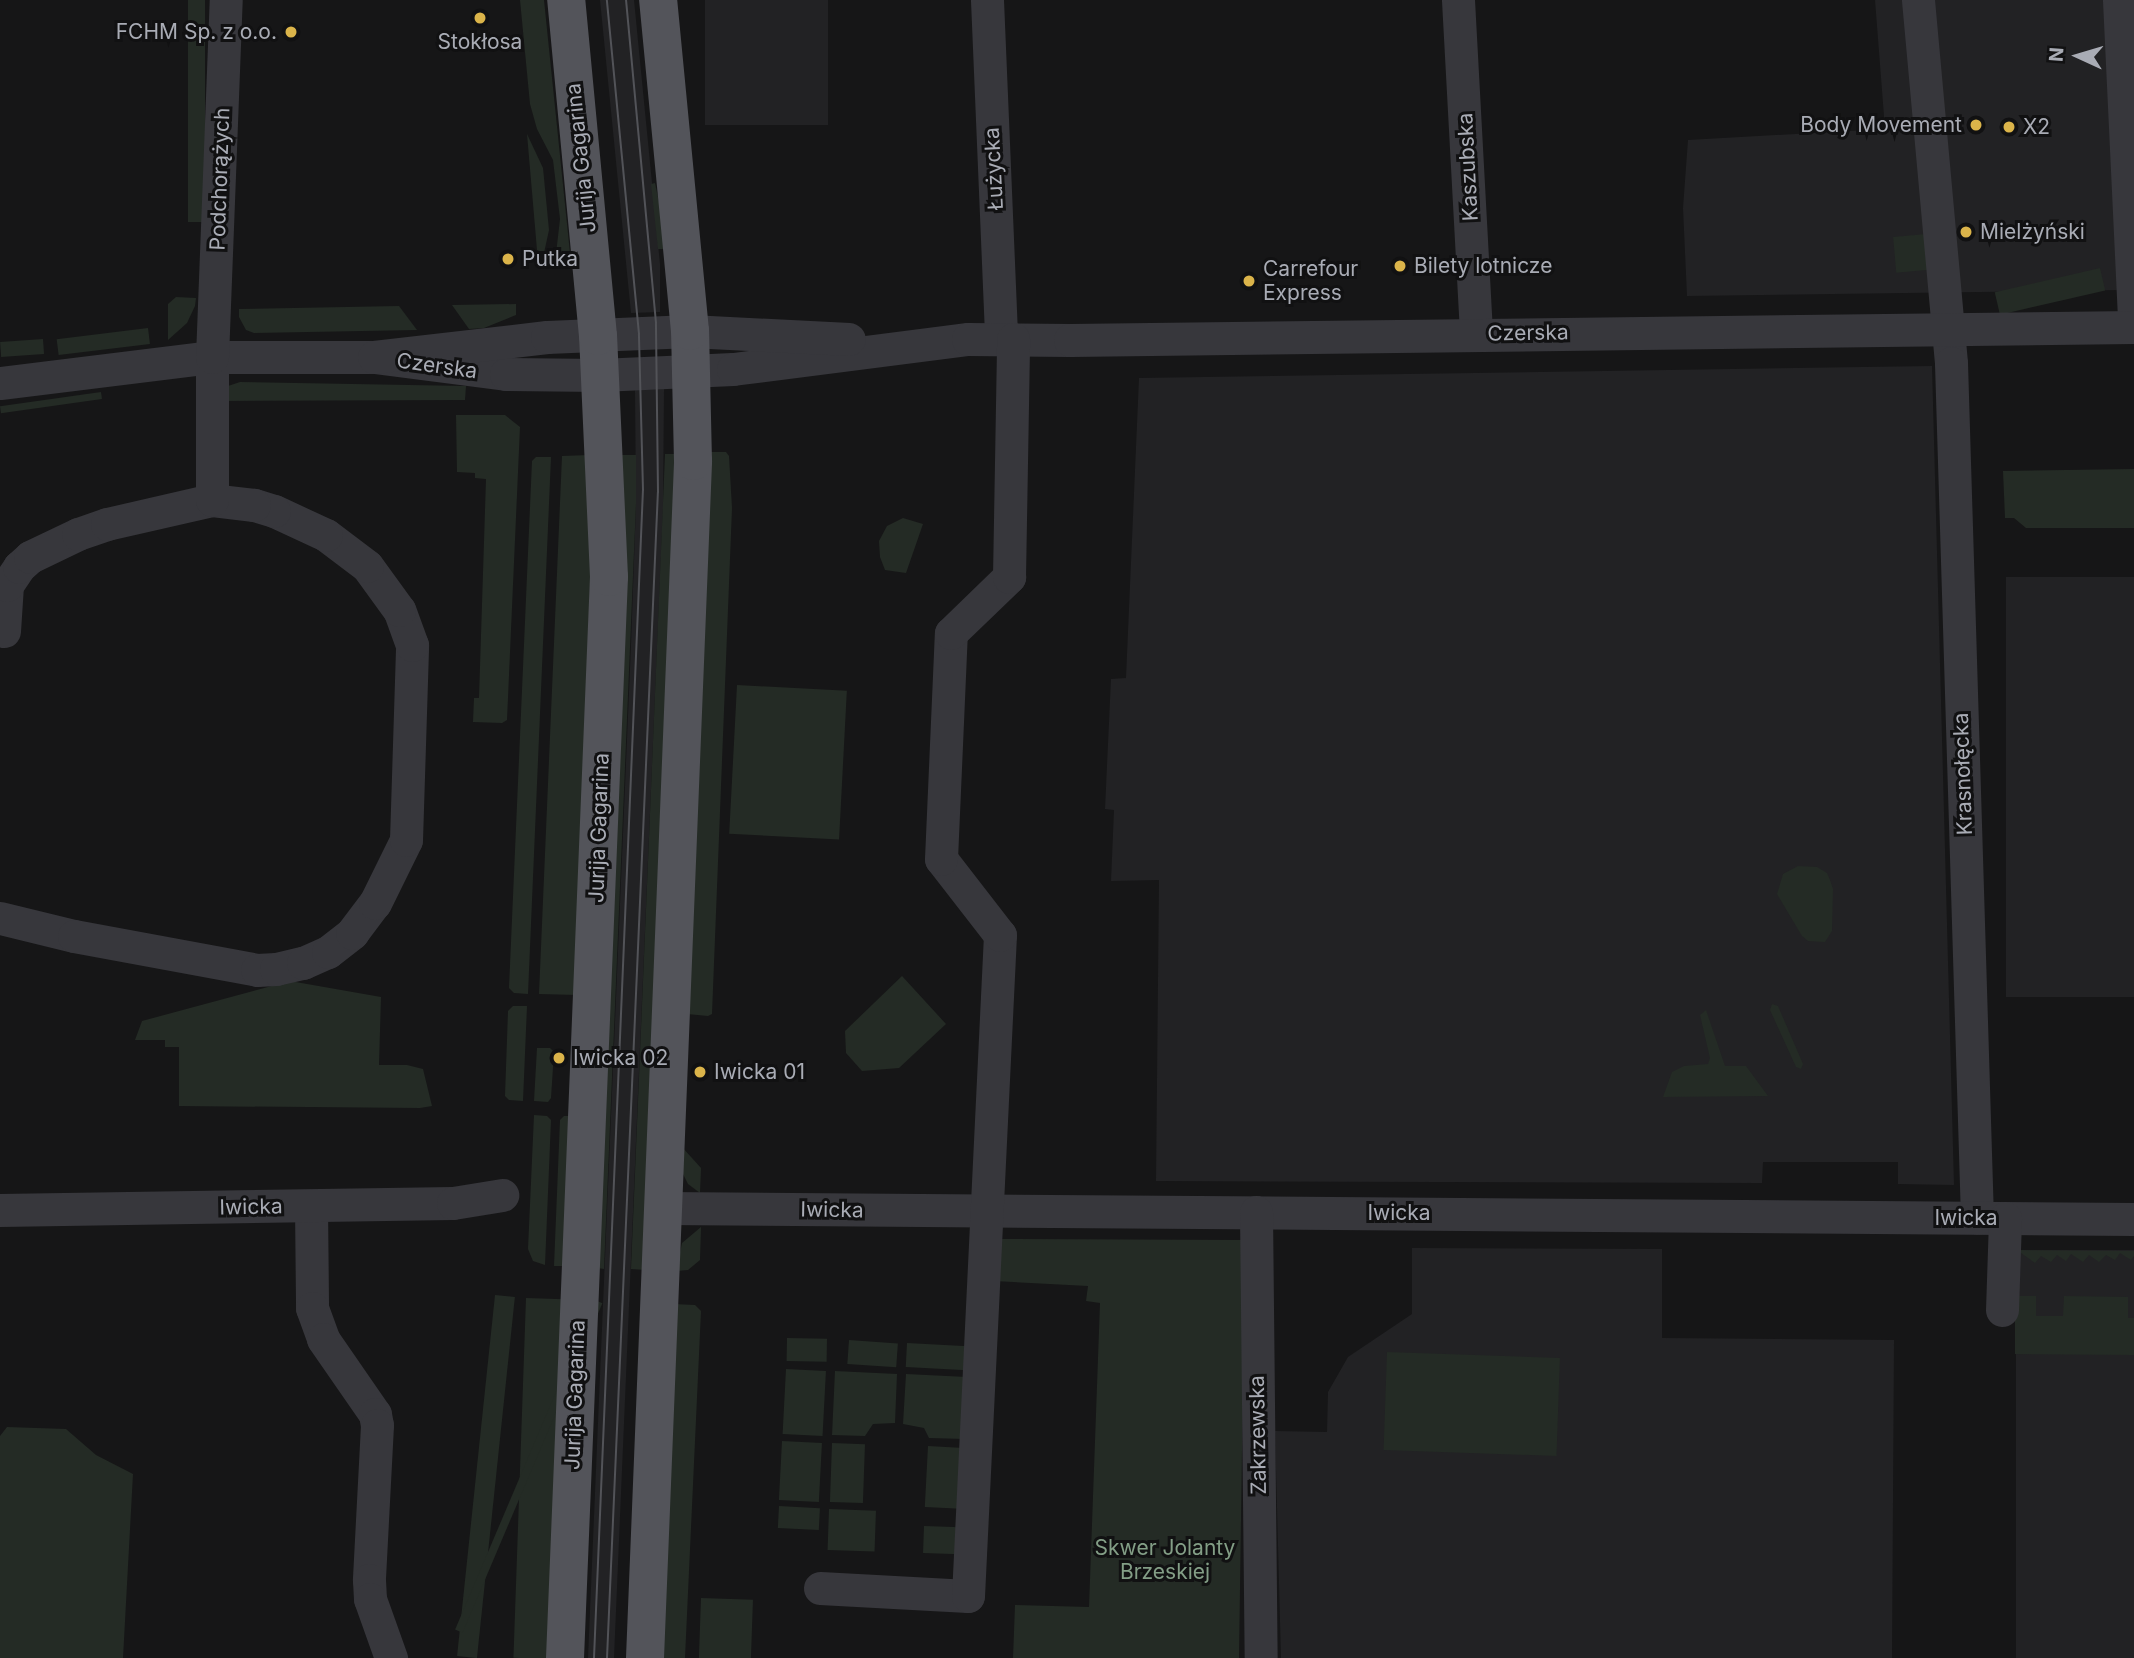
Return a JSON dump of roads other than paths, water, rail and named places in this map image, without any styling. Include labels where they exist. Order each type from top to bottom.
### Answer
[{"type":"main road","name":"Jurija Gagarina","points":[[565,1658],[608,600],[608,512],[598,336],[566,0]]},
{"type":"main road","points":[[645,1658],[692,550],[690,331],[658,0]]},
{"type":"street","name":"Podchorążych","points":[[212,500],[212,357],[226,0]]},
{"type":"street","name":"Łużycka","points":[[820,1588],[968,1596],[1000,934],[941,859],[951,633],[1009,578],[1007,339],[987,0]]},
{"type":"street","name":"Kaszubska","points":[[1458,0],[1476,334]]},
{"type":"street","name":"Krasnołęcka","points":[[1918,0],[1948,329],[1991,1218],[2002,1311]]},
{"type":"street","points":[[2119,0],[2134,324]]},
{"type":"street","name":"Czerska","points":[[374,357],[506,374],[600,375],[691,373],[968,338],[1948,329],[2134,324]]},
{"type":"street","name":"Czerska","points":[[374,357],[529,339],[690,331],[922,344]]},
{"type":"street","points":[[0,383],[212,357],[374,357]]},
{"type":"street","points":[[0,918],[99,941],[257,970],[276,969],[328,952],[352,933],[375,903],[401,855],[406,840],[412,645],[402,617],[367,566],[326,535],[295,518],[264,508],[212,500],[107,524],[78,534],[30,557],[19,567],[7,585],[4,631]]},
{"type":"street","name":"Iwicka","points":[[0,1210],[453,1203],[502,1195]]},
{"type":"street","points":[[311,1206],[312,1308],[323,1339],[375,1414],[377,1425],[370,1599],[391,1658]]},
{"type":"street","name":"Iwicka","points":[[664,1208],[986,1213],[1256,1212],[2134,1219]]},
{"type":"street","name":"Zakrzewska","points":[[1256,1212],[1261,1658]]},
{"type":"tram line","points":[[594,1658],[643,490],[639,334],[607,0]]},
{"type":"tram line","points":[[607,1658],[658,492],[656,323],[626,0]]},
{"type":"place","name":"Stokłosa","points":[[480,18]]},
{"type":"place","name":"FCHM Sp. z o.o.","points":[[291,32]]},
{"type":"place","name":"Body Movement","points":[[1976,125]]},
{"type":"place","name":"X2","points":[[2009,127]]},
{"type":"place","name":"Mielżyński","points":[[1966,232]]},
{"type":"place","name":"Putka","points":[[508,259]]},
{"type":"place","name":"Bilety lotnicze","points":[[1400,266]]},
{"type":"place","name":"Carrefour Express","points":[[1249,281]]},
{"type":"place","name":"Iwicka 02","points":[[559,1058]]},
{"type":"place","name":"Iwicka 01","points":[[700,1072]]},
{"type":"park label","name":"Skwer Jolanty Brzeskiej","points":[[1165,1560]]}]
